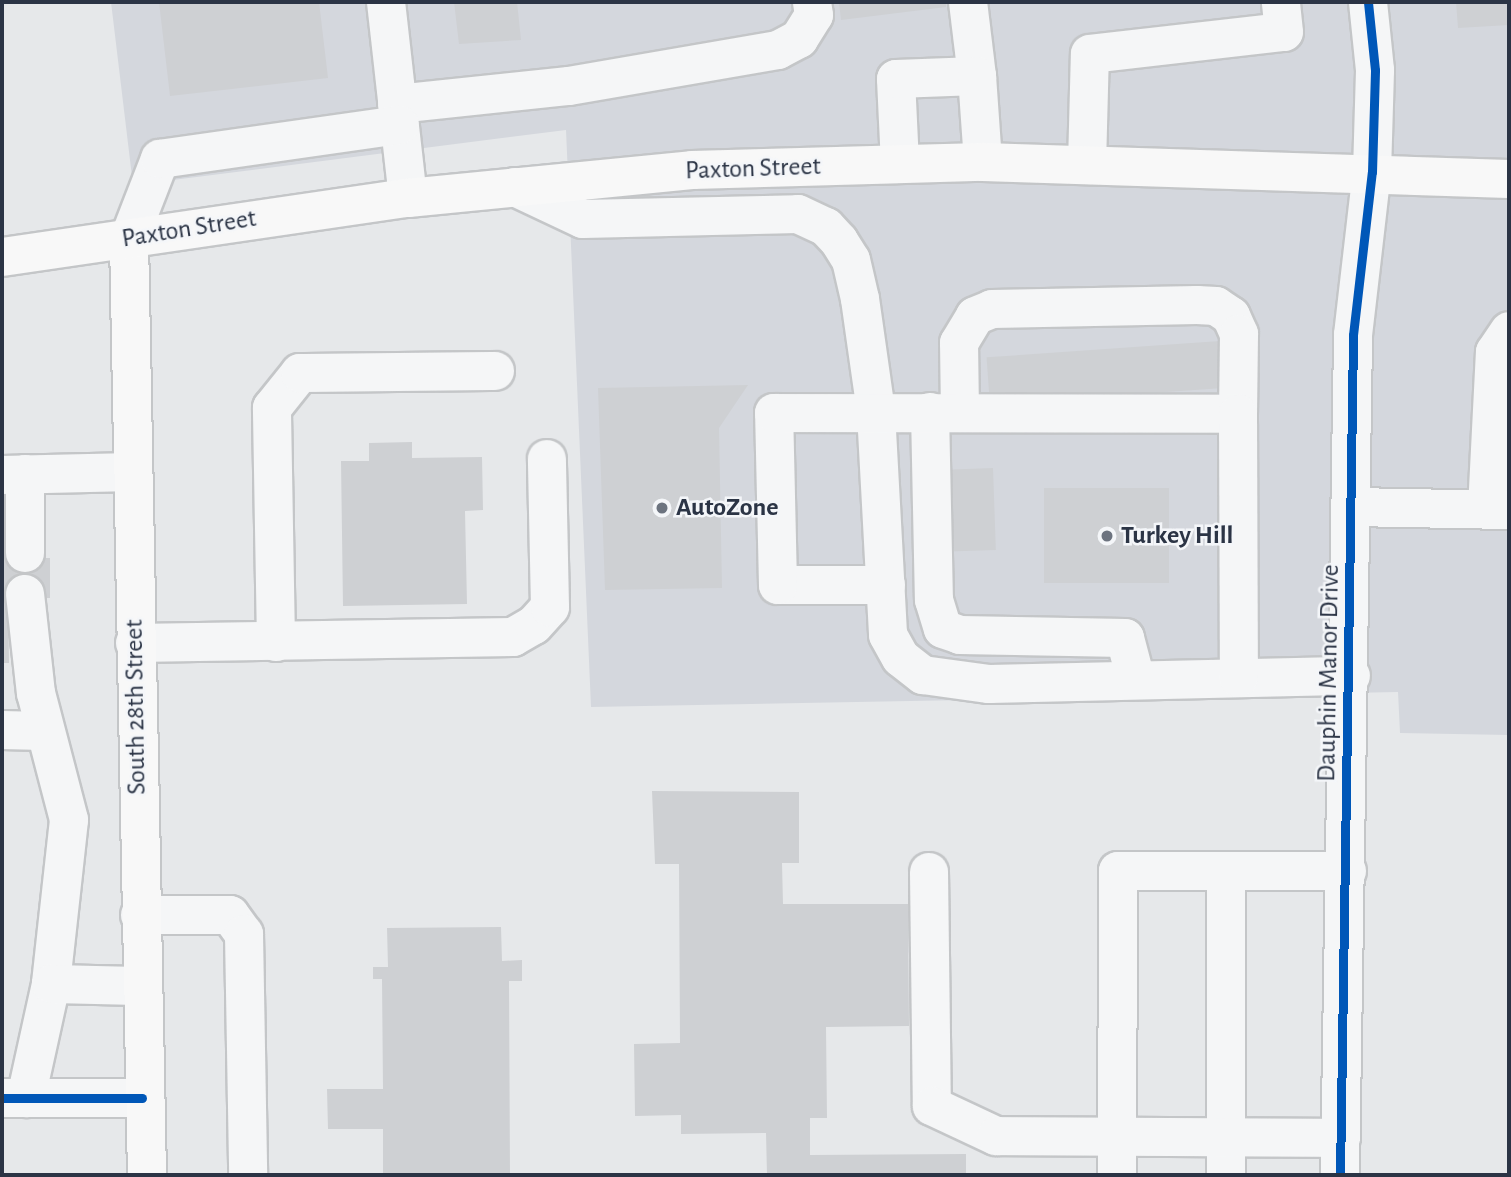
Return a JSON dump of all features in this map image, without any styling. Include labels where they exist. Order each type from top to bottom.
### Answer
[{"type":"main road","name":"Paxton Street","points":[[2,257],[408,198],[692,170],[983,162],[1372,172],[1509,179]]},
{"type":"main road","name":"South 28th Street","points":[[129,239],[142,1098],[147,1175]]},
{"type":"street","points":[[386,2],[408,198]]},
{"type":"street","points":[[129,239],[160,159],[778,50],[799,38],[814,15],[812,2]]},
{"type":"street","points":[[968,2],[983,162]]},
{"type":"street","points":[[1087,165],[1090,54],[1284,32],[1281,2]]},
{"type":"street","name":"Dauphin Manor Drive","points":[[1340,1175],[1351,676],[1353,335],[1372,172],[1375,71],[1368,2]]},
{"type":"street","points":[[900,164],[896,79],[977,76]]},
{"type":"street","points":[[515,187],[583,219],[798,214],[826,227],[851,260],[876,412],[888,635],[901,658],[923,675],[989,684],[1351,676]]},
{"type":"street","points":[[1136,680],[1125,638],[1110,634],[960,635],[943,629],[934,600],[945,413],[959,342],[975,316],[992,309],[1197,305],[1216,306],[1231,316],[1239,334],[1239,678]]},
{"type":"street","points":[[1352,507],[1498,509],[1494,352],[1509,331]]},
{"type":"street","points":[[275,642],[271,408],[300,373],[495,370]]},
{"type":"street","points":[[886,585],[778,585],[774,413],[1238,414]]},
{"type":"street","points":[[135,643],[489,641],[534,625],[550,607],[547,459]]},
{"type":"street","points":[[25,553],[13,474],[132,472]]},
{"type":"street","points":[[25,594],[43,731],[69,820],[51,984],[14,1098],[142,1098]]},
{"type":"street","points":[[2,730],[43,731]]},
{"type":"street","points":[[1117,1175],[1118,871],[1347,871]]},
{"type":"street","points":[[1226,871],[1226,1175]]},
{"type":"street","points":[[929,872],[932,1106],[996,1136],[1340,1138]]},
{"type":"street","points":[[139,915],[230,915],[244,934],[248,1175]]},
{"type":"street","points":[[51,984],[140,986]]},
{"type":"shaded area","points":[[111,2],[1509,2],[1509,735],[1400,733],[1398,692],[591,707],[566,130],[133,185]]},
{"type":"building","points":[[159,2],[319,2],[328,78],[170,96]]},
{"type":"building","points":[[454,2],[517,2],[521,40],[459,44]]},
{"type":"building","points":[[839,2],[946,2],[946,7],[841,20]]},
{"type":"building","points":[[1456,2],[1509,2],[1509,25],[1458,28]]},
{"type":"building","points":[[1220,341],[1223,388],[990,404],[987,357]]},
{"type":"building","name":"AutoZone","points":[[748,385],[719,428],[722,588],[605,590],[598,388]]},
{"type":"building","points":[[412,442],[412,458],[482,457],[483,510],[465,511],[467,604],[343,606],[341,461],[369,461],[369,443]]},
{"type":"building","points":[[993,468],[996,550],[949,552],[946,470]]},
{"type":"building","name":"Turkey Hill","points":[[1044,488],[1169,488],[1169,583],[1044,583]]},
{"type":"building","points":[[2,533],[5,558],[50,558],[50,598],[8,598],[9,663],[2,663]]},
{"type":"building","points":[[652,791],[799,792],[799,863],[782,863],[783,904],[908,904],[909,1026],[826,1027],[827,1118],[810,1118],[810,1155],[966,1154],[966,1175],[767,1175],[766,1133],[681,1134],[681,1115],[635,1116],[634,1044],[680,1043],[679,864],[655,864]]},
{"type":"building","points":[[501,927],[502,961],[522,960],[522,981],[509,981],[510,1175],[383,1175],[383,1129],[328,1129],[327,1089],[383,1089],[382,979],[373,979],[373,967],[388,967],[387,928]]},
{"type":"cycle path","points":[[1340,1175],[1353,335],[1372,172],[1375,70],[1368,2]]},
{"type":"cycle path","points":[[2,1098],[142,1098]]},
{"type":"place","name":"AutoZone","points":[[662,508]]},
{"type":"place","name":"Turkey Hill","points":[[1107,536]]}]
